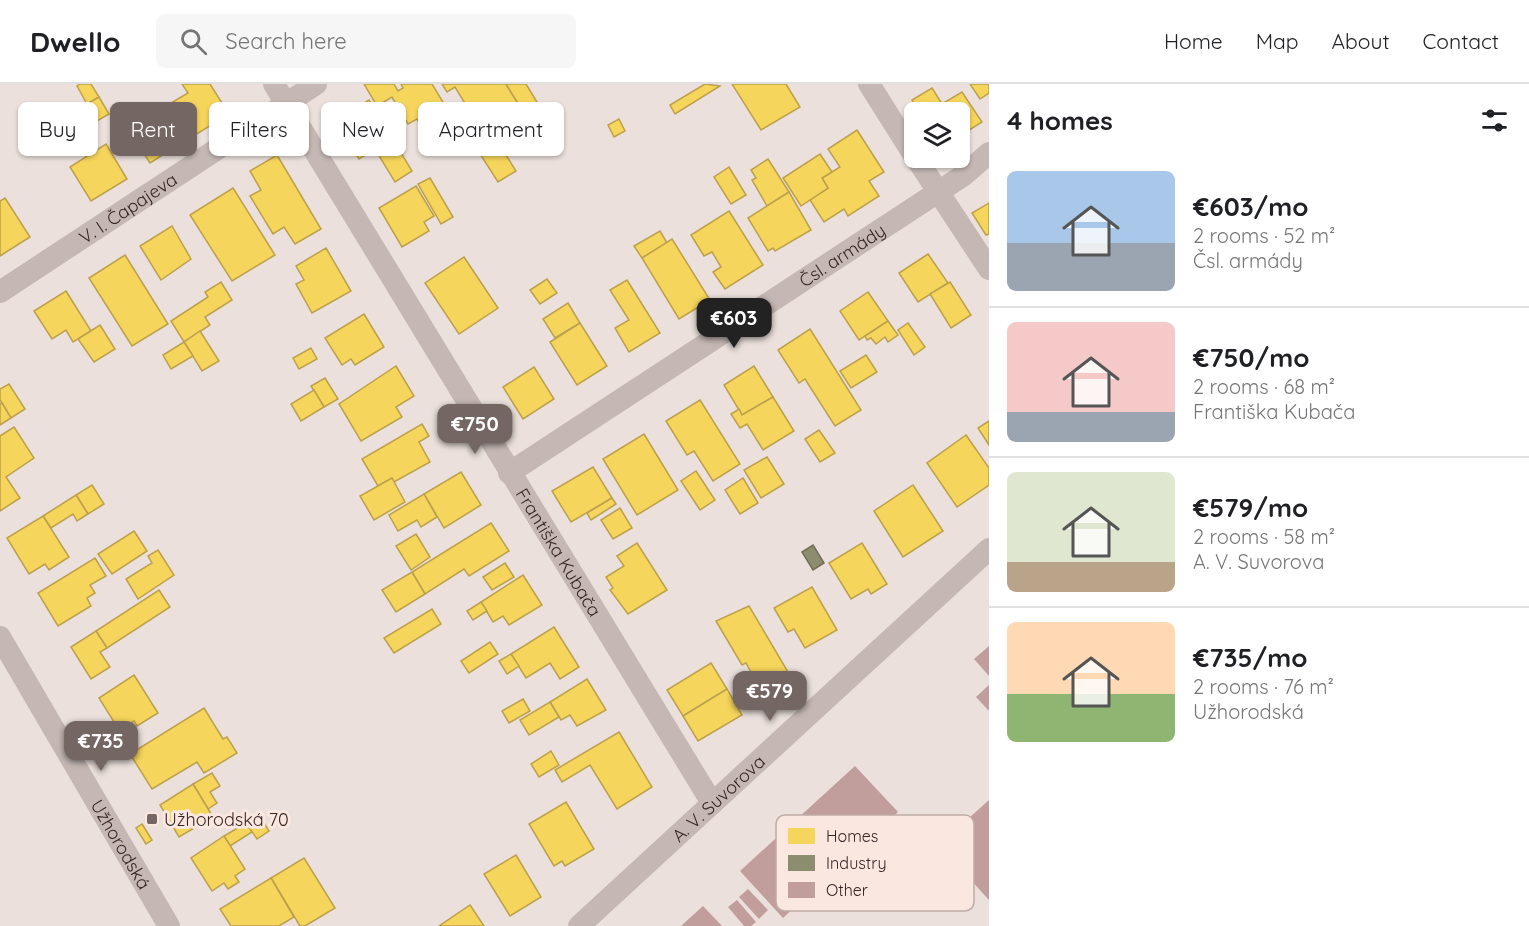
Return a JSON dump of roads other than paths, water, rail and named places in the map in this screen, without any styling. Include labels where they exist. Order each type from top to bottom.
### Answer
[{"type":"street","name":"V. I. Čapajeva","points":[[0,292],[280,93],[316,84]]},
{"type":"street","points":[[869,84],[904,140]]},
{"type":"street","name":"Františka Kubača","points":[[280,93],[509,473],[712,803]]},
{"type":"street","name":"Čsl. armády","points":[[509,473],[964,175],[989,153]]},
{"type":"street","points":[[922,168],[989,269]]},
{"type":"street","name":"A. V. Suvorova","points":[[579,926],[989,549]]},
{"type":"street","name":"Užhorodská","points":[[0,637],[169,926]]},
{"type":"place","name":"Užhorodská 70","points":[[152,819]]}]
